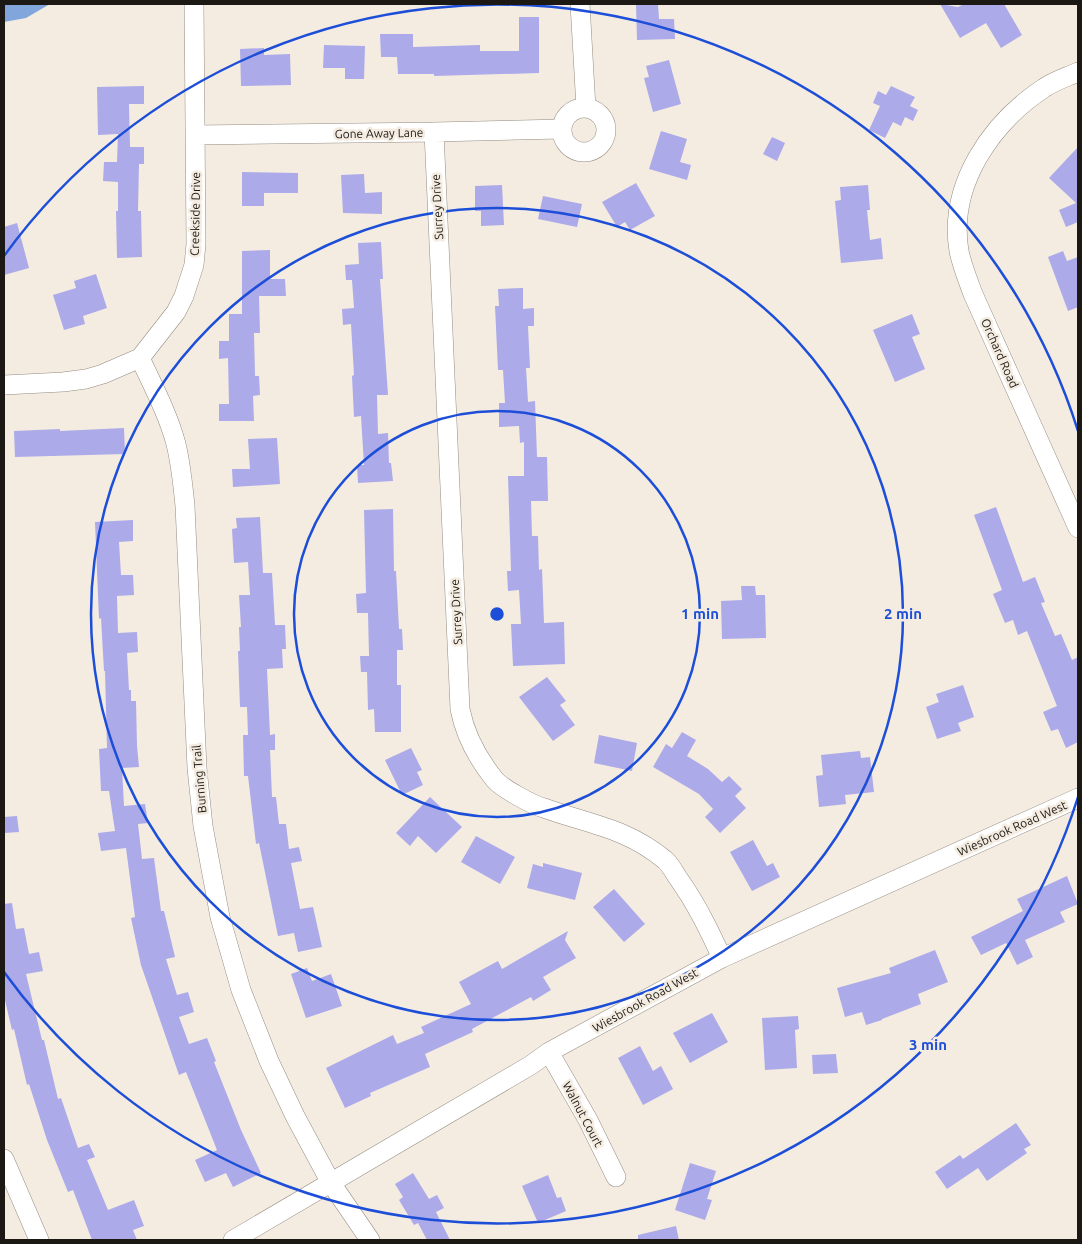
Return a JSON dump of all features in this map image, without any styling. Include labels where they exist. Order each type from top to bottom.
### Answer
[{"type":"street","name":"Creekside Drive","points":[[4,385],[63,382],[86,379],[103,374],[140,358],[176,312],[189,285],[194,265],[196,244],[194,4]]},
{"type":"street","points":[[580,4],[586,108]]},
{"type":"street","name":"Orchard Road","points":[[1078,72],[1045,87],[1020,105],[1003,123],[978,157],[970,172],[960,203],[958,221],[959,251],[963,268],[1078,528]]},
{"type":"street","points":[[586,108],[594,110],[601,116],[605,123],[606,131],[604,140],[599,146],[592,151],[583,152],[575,150],[568,144],[562,128],[570,114],[577,109],[586,108]]},
{"type":"street","name":"Gone Away Lane","points":[[195,135],[434,132],[562,128]]},
{"type":"street","name":"Surrey Drive","points":[[434,132],[460,709],[467,735],[474,750],[496,781],[531,803],[625,835],[666,861],[692,898],[722,958]]},
{"type":"street","name":"Burning Trail","points":[[140,358],[168,420],[182,471],[197,768],[203,826],[220,917],[241,990],[268,1061],[331,1183],[370,1240]]},
{"type":"street","name":"Wiesbrook Road West","points":[[233,1240],[522,1070],[549,1052],[722,958],[1078,798]]},
{"type":"street","name":"Walnut Court","points":[[549,1052],[588,1120],[616,1176]]},
{"type":"street","points":[[4,1159],[39,1240]]},
{"type":"water","points":[[4,4],[50,4],[26,18],[4,22]]},
{"type":"building","points":[[636,4],[658,4],[659,19],[674,19],[675,39],[637,40]]},
{"type":"building","points":[[940,4],[958,7],[964,4],[1004,4],[1022,35],[1001,48],[986,23],[960,38]]},
{"type":"building","points":[[519,17],[539,17],[539,73],[434,76],[434,74],[398,74],[397,57],[381,57],[380,34],[413,34],[413,47],[480,45],[480,51],[519,51]]},
{"type":"building","points":[[324,45],[365,46],[364,79],[345,79],[345,68],[323,68]]},
{"type":"building","points":[[264,48],[264,55],[290,54],[291,85],[241,86],[240,49]]},
{"type":"building","points":[[669,60],[681,104],[653,112],[644,78],[649,77],[646,66]]},
{"type":"building","points":[[144,86],[144,104],[129,104],[130,147],[144,147],[144,164],[139,164],[138,211],[141,211],[142,257],[117,258],[116,211],[118,211],[118,182],[103,181],[104,162],[117,162],[118,134],[98,135],[97,87]]},
{"type":"building","points":[[891,86],[915,97],[910,106],[918,110],[913,121],[905,117],[901,126],[893,122],[885,138],[869,130],[880,106],[873,103],[878,91],[886,95]]},
{"type":"building","points":[[661,131],[687,139],[680,162],[691,165],[687,180],[649,169]]},
{"type":"building","points":[[772,137],[785,143],[777,161],[763,154]]},
{"type":"building","points":[[1078,147],[1078,222],[1066,227],[1059,210],[1076,203],[1049,178]]},
{"type":"building","points":[[242,172],[298,173],[298,193],[264,193],[264,206],[242,206]]},
{"type":"building","points":[[364,174],[365,193],[382,192],[382,214],[343,213],[341,175]]},
{"type":"building","points":[[636,183],[655,216],[630,230],[625,222],[617,227],[602,202]]},
{"type":"building","points":[[502,185],[504,225],[481,226],[481,211],[475,211],[475,186]]},
{"type":"building","points":[[868,185],[870,210],[867,210],[870,240],[881,238],[883,259],[841,263],[835,201],[841,200],[840,187]]},
{"type":"building","points":[[543,196],[582,204],[577,227],[538,219]]},
{"type":"building","points":[[17,223],[29,268],[4,275],[4,227]]},
{"type":"building","points":[[381,242],[383,279],[380,279],[388,395],[377,395],[378,434],[388,433],[389,463],[391,463],[393,481],[358,483],[357,465],[364,465],[361,416],[354,417],[351,324],[343,325],[342,309],[354,308],[352,280],[346,280],[345,265],[359,264],[358,243]]},
{"type":"building","points":[[270,250],[270,279],[285,279],[286,296],[259,296],[260,333],[254,333],[255,376],[259,376],[260,395],[253,396],[254,421],[219,421],[219,404],[229,404],[228,358],[219,359],[219,341],[229,341],[229,314],[242,314],[242,251]]},
{"type":"building","points":[[1063,251],[1067,261],[1078,257],[1078,307],[1068,311],[1048,257]]},
{"type":"building","points":[[96,274],[107,308],[83,316],[85,324],[64,330],[53,295],[76,288],[74,281]]},
{"type":"building","points":[[523,288],[523,309],[534,308],[534,326],[528,326],[530,368],[526,368],[528,402],[535,401],[537,457],[547,457],[548,501],[531,501],[532,536],[538,536],[539,570],[542,569],[544,623],[564,622],[565,664],[513,666],[511,624],[521,624],[519,590],[508,591],[507,571],[511,571],[508,476],[524,476],[524,442],[520,443],[519,426],[499,427],[499,403],[505,403],[503,370],[498,370],[495,306],[499,306],[498,289]]},
{"type":"building","points":[[912,314],[920,334],[912,337],[925,369],[895,382],[873,330]]},
{"type":"building","points":[[124,428],[125,454],[15,457],[14,431]]},
{"type":"building","points":[[277,438],[280,484],[233,487],[232,469],[250,469],[248,439]]},
{"type":"building","points":[[996,507],[1023,582],[1035,577],[1045,602],[1041,603],[1055,636],[1061,634],[1072,660],[1078,657],[1078,742],[1066,748],[1058,729],[1051,731],[1043,712],[1057,706],[1027,631],[1018,635],[1013,620],[1005,623],[993,594],[1002,590],[974,515]]},
{"type":"building","points":[[393,509],[394,571],[396,571],[399,629],[402,629],[403,650],[397,650],[397,685],[401,685],[401,732],[375,732],[374,709],[368,710],[367,672],[361,672],[360,656],[369,656],[368,613],[357,613],[356,594],[366,593],[364,510]]},
{"type":"building","points":[[260,517],[263,573],[272,573],[275,625],[285,625],[286,649],[282,649],[283,668],[267,669],[270,735],[275,734],[275,750],[270,750],[272,797],[276,797],[279,824],[286,824],[289,849],[299,847],[302,861],[291,863],[300,909],[313,907],[322,947],[298,952],[294,933],[278,936],[259,843],[256,844],[248,776],[244,776],[243,735],[248,735],[247,707],[240,707],[238,651],[240,651],[239,627],[241,627],[239,595],[250,595],[248,562],[234,563],[232,529],[237,528],[236,518]]},
{"type":"building","points":[[133,520],[133,541],[119,542],[121,575],[133,575],[134,595],[117,596],[118,633],[137,632],[138,652],[127,653],[131,701],[136,701],[139,767],[122,768],[124,806],[145,804],[148,823],[138,824],[142,859],[154,858],[161,911],[164,911],[175,957],[166,959],[177,995],[188,992],[194,1012],[179,1017],[189,1044],[207,1038],[216,1061],[214,1062],[241,1130],[261,1173],[233,1187],[226,1173],[205,1182],[195,1160],[217,1150],[186,1072],[179,1075],[141,965],[131,918],[135,917],[126,848],[101,851],[98,833],[115,831],[109,791],[101,791],[99,749],[107,748],[105,671],[101,618],[99,619],[95,522]]},
{"type":"building","points":[[741,586],[755,586],[756,595],[765,595],[766,638],[722,639],[721,601],[742,600]]},
{"type":"building","points":[[547,677],[566,701],[560,705],[575,725],[553,741],[519,697]]},
{"type":"building","points":[[963,685],[974,717],[958,723],[961,731],[937,739],[926,707],[939,702],[936,694]]},
{"type":"building","points":[[682,732],[696,740],[687,756],[708,769],[722,782],[729,776],[742,789],[735,796],[746,808],[720,833],[705,817],[713,809],[699,794],[653,767],[666,744],[672,748]]},
{"type":"building","points":[[599,735],[637,743],[632,771],[594,763]]},
{"type":"building","points":[[411,748],[422,770],[417,772],[423,785],[402,795],[385,760]]},
{"type":"building","points":[[860,751],[861,758],[870,757],[874,792],[845,795],[846,804],[819,807],[816,776],[823,775],[821,755]]},
{"type":"building","points":[[430,797],[462,827],[436,853],[418,836],[410,846],[396,833]]},
{"type":"building","points":[[17,816],[19,832],[4,833],[4,817]]},
{"type":"building","points":[[476,836],[515,857],[500,884],[461,862]]},
{"type":"building","points":[[753,840],[767,866],[773,863],[780,877],[752,891],[730,852]]},
{"type":"building","points":[[543,863],[582,873],[575,900],[527,888],[533,864],[543,867]]},
{"type":"building","points":[[1067,876],[1078,904],[1060,912],[1065,922],[1025,940],[1033,957],[1017,965],[1006,943],[981,955],[971,937],[1023,911],[1017,899]]},
{"type":"building","points":[[614,889],[645,924],[624,942],[593,907]]},
{"type":"building","points":[[12,903],[16,929],[24,928],[29,954],[39,952],[43,971],[26,974],[58,1099],[61,1098],[78,1148],[89,1144],[95,1157],[87,1160],[108,1210],[134,1200],[144,1226],[133,1230],[137,1240],[92,1240],[73,1190],[68,1192],[47,1140],[29,1084],[27,1085],[4,996],[4,904]]},
{"type":"building","points":[[568,931],[565,940],[576,958],[543,977],[551,990],[533,1001],[531,997],[472,1029],[473,1032],[425,1054],[430,1067],[370,1093],[371,1096],[345,1108],[326,1068],[393,1035],[397,1044],[424,1033],[421,1027],[471,1004],[459,982],[498,961],[502,969]]},
{"type":"building","points":[[935,950],[948,982],[918,994],[921,1004],[866,1025],[862,1012],[845,1017],[837,988],[891,973],[889,968]]},
{"type":"building","points":[[307,968],[312,981],[331,974],[342,1006],[306,1018],[291,974]]},
{"type":"building","points":[[712,1013],[728,1042],[690,1063],[673,1033]]},
{"type":"building","points":[[798,1016],[799,1029],[795,1030],[797,1068],[765,1070],[762,1018]]},
{"type":"building","points":[[640,1046],[653,1071],[661,1066],[673,1089],[643,1105],[618,1058]]},
{"type":"building","points":[[836,1054],[838,1073],[813,1074],[812,1055]]},
{"type":"building","points":[[1016,1123],[1031,1145],[1024,1149],[1027,1153],[987,1181],[978,1168],[947,1189],[935,1172],[960,1155],[963,1159]]},
{"type":"building","points":[[690,1163],[716,1171],[707,1199],[712,1200],[705,1220],[675,1210]]},
{"type":"building","points":[[413,1173],[429,1199],[437,1195],[444,1208],[436,1212],[450,1240],[427,1240],[418,1223],[414,1225],[399,1200],[403,1197],[395,1184]]},
{"type":"building","points":[[548,1175],[557,1198],[561,1197],[566,1211],[538,1223],[522,1186]]},
{"type":"building","points":[[676,1226],[679,1240],[638,1240],[638,1235]]}]
